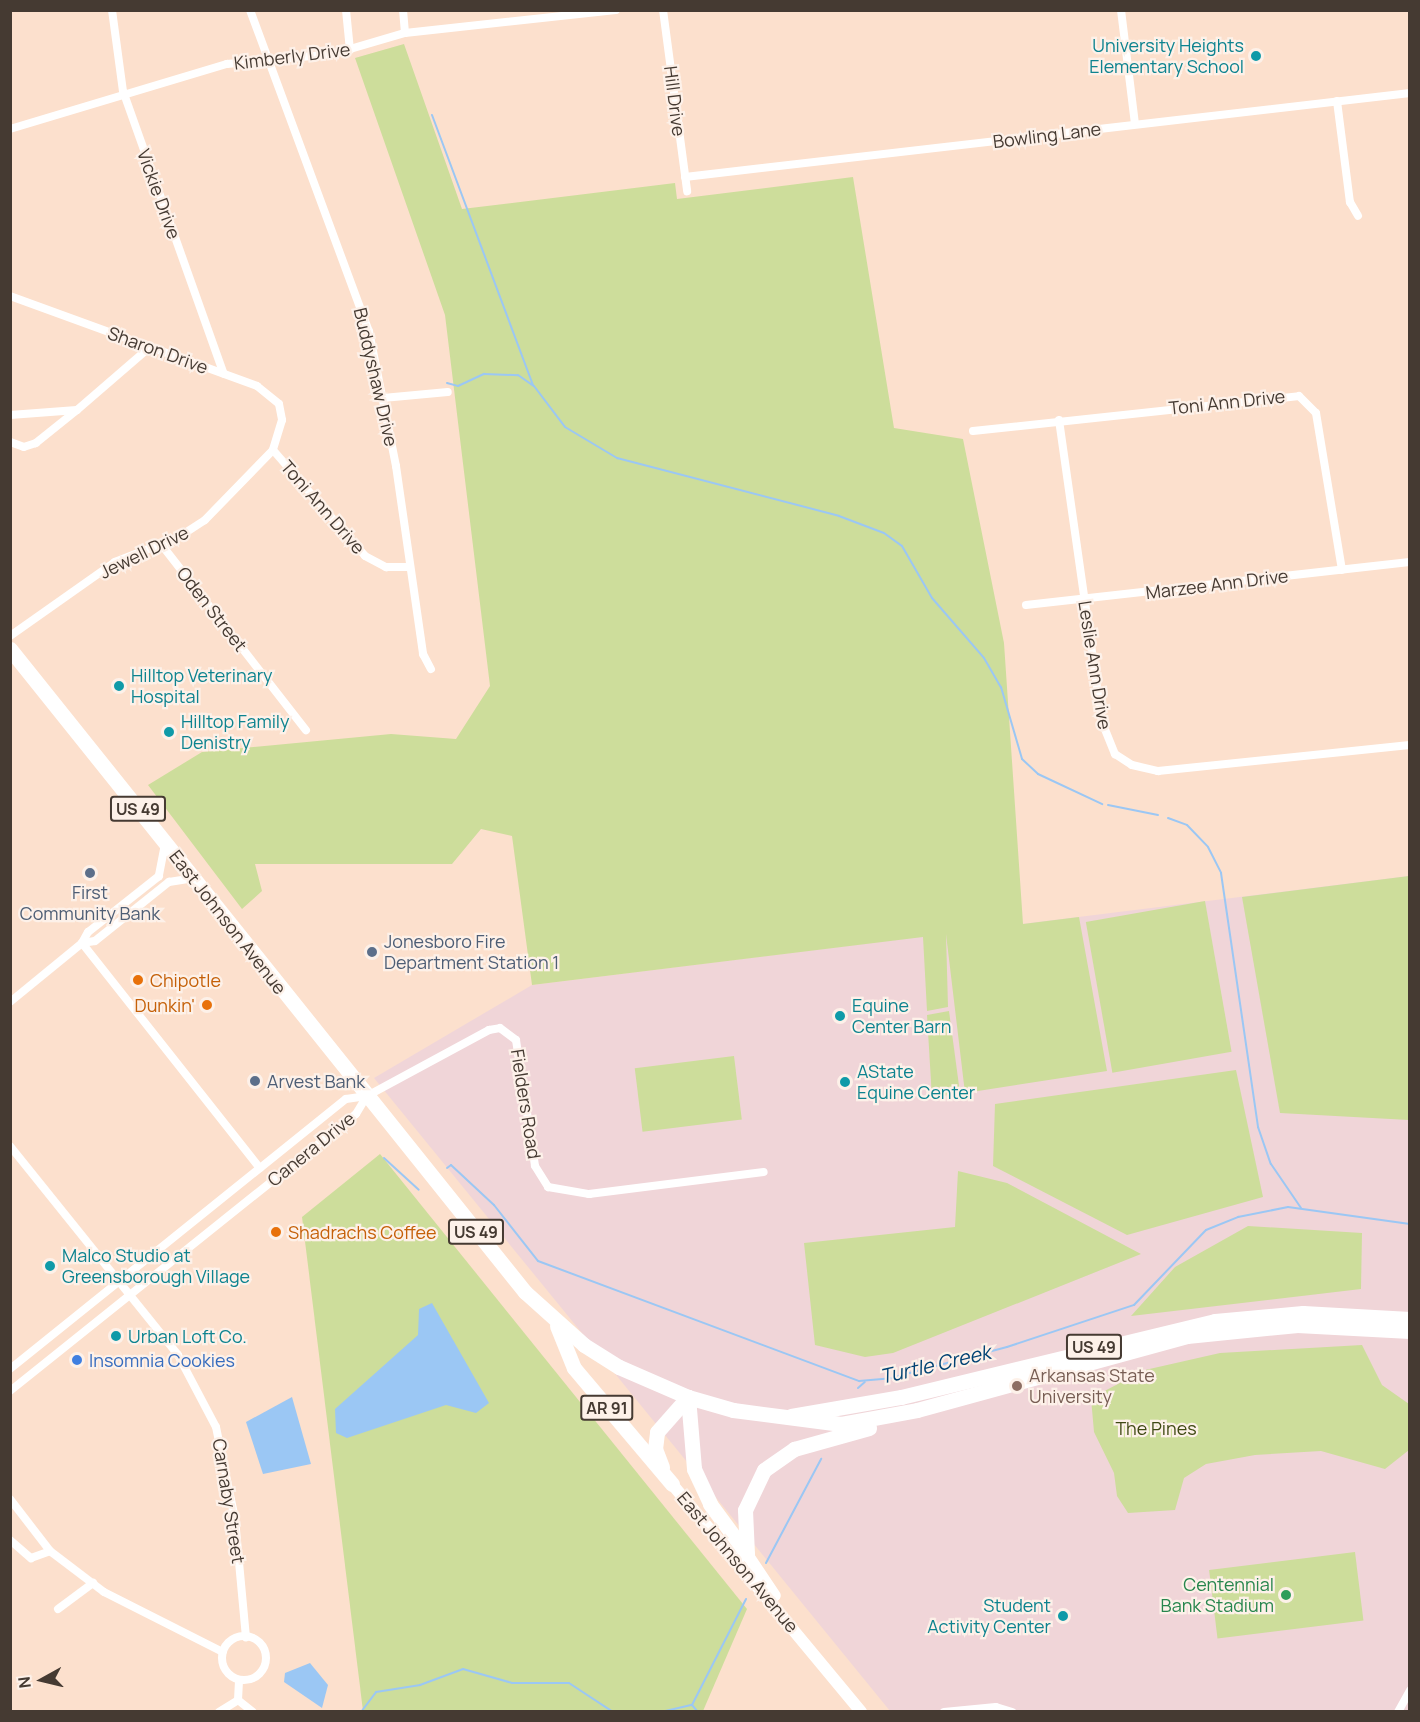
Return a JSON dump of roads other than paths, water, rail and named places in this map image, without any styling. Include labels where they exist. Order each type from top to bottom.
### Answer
[{"type":"highway","name":"East Johnson Avenue","points":[[10,649],[446,1195],[556,1323]]},
{"type":"highway","name":"US 49","points":[[784,1418],[901,1397],[1215,1321],[1303,1313],[1410,1318]]},
{"type":"highway","name":"US 49","points":[[556,1323],[619,1367],[688,1397],[784,1418],[841,1424],[917,1410],[1217,1331],[1318,1325],[1410,1331]]},
{"type":"highway","name":"AR 91","points":[[556,1323],[574,1368],[672,1484]]},
{"type":"highway","name":"AR 91","points":[[688,1397],[694,1469],[710,1504],[747,1554]]},
{"type":"highway","points":[[672,1484],[657,1460],[654,1440],[661,1425],[688,1397]]},
{"type":"highway","points":[[747,1554],[748,1496],[776,1459],[917,1410]]},
{"type":"main road","name":"East Johnson Avenue","points":[[672,1484],[804,1640],[861,1712]]},
{"type":"main road","name":"East Johnson Avenue","points":[[747,1554],[804,1640]]},
{"type":"street","name":"Vickie Drive","points":[[112,10],[123,91],[224,374]]},
{"type":"street","name":"Buddyshaw Drive","points":[[250,10],[365,317],[383,398],[423,654],[431,669]]},
{"type":"street","points":[[346,10],[350,50]]},
{"type":"street","points":[[403,10],[405,33]]},
{"type":"street","name":"Kimberly Drive","points":[[10,129],[123,91],[227,64],[350,50],[405,33],[616,10]]},
{"type":"street","name":"Hill Drive","points":[[663,10],[687,191]]},
{"type":"street","points":[[1121,10],[1135,124]]},
{"type":"street","name":"Bowling Lane","points":[[685,177],[1410,93]]},
{"type":"street","points":[[1337,101],[1350,202],[1358,216]]},
{"type":"street","name":"Sharon Drive","points":[[10,296],[224,374],[269,393],[279,404],[282,425]]},
{"type":"street","points":[[10,442],[24,447],[36,443],[150,347]]},
{"type":"street","points":[[383,398],[448,392]]},
{"type":"street","name":"Toni Ann Drive","points":[[973,431],[1290,394],[1305,398],[1316,413],[1342,570]]},
{"type":"street","points":[[10,415],[77,410]]},
{"type":"street","name":"Leslie Ann Drive","points":[[1059,420],[1104,734],[1115,754],[1132,765],[1179,769],[1410,745]]},
{"type":"street","name":"Jewell Drive","points":[[10,636],[115,562],[161,544],[205,520],[273,450],[282,425]]},
{"type":"street","name":"Toni Ann Drive","points":[[273,450],[365,555],[386,567],[410,567]]},
{"type":"street","name":"Oden Street","points":[[161,544],[306,730]]},
{"type":"street","name":"Marzee Ann Drive","points":[[1026,605],[1410,562]]},
{"type":"street","points":[[10,1002],[82,943],[88,932],[159,876],[165,843]]},
{"type":"street","points":[[82,943],[95,941],[169,882],[193,878]]},
{"type":"street","points":[[82,943],[260,1168]]},
{"type":"street","name":"Fielders Road","points":[[367,1096],[500,1028],[509,1031],[519,1051],[535,1166],[548,1187],[589,1194],[764,1172]]},
{"type":"street","name":"Canera Drive","points":[[10,1369],[346,1100],[367,1096]]},
{"type":"street","name":"Canera Drive","points":[[10,1390],[356,1114],[367,1096]]},
{"type":"street","name":"Carnaby Street","points":[[10,1146],[178,1354],[216,1427],[235,1519],[246,1637]]},
{"type":"street","points":[[10,1499],[50,1551],[93,1583],[124,1604],[223,1652]]},
{"type":"street","points":[[10,1540],[31,1558],[50,1551]]},
{"type":"street","points":[[58,1609],[93,1583]]},
{"type":"street","points":[[246,1637],[262,1648],[265,1662],[259,1674],[239,1680],[225,1669],[223,1652],[232,1640],[246,1637]]},
{"type":"street","points":[[238,1700],[239,1680]]},
{"type":"street","points":[[1398,1712],[1410,1690]]},
{"type":"street","points":[[219,1712],[238,1700]]},
{"type":"street","points":[[238,1700],[253,1712]]},
{"type":"street","points":[[944,1712],[996,1707],[1012,1712]]},
{"type":"water","points":[[432,1303],[489,1403],[476,1413],[446,1405],[347,1438],[336,1433],[335,1409],[418,1335],[419,1309]]},
{"type":"water","points":[[292,1397],[311,1464],[263,1474],[246,1422]]},
{"type":"water","points":[[310,1663],[328,1685],[322,1708],[284,1682],[285,1673]]},
{"type":"waterway","points":[[432,115],[533,385]]},
{"type":"waterway","points":[[447,383],[458,386],[484,374],[518,375],[534,386],[565,427],[617,458],[839,516],[884,533],[902,546],[932,598],[984,658],[1001,687],[1022,759],[1038,774],[1102,804]]},
{"type":"waterway","points":[[1108,805],[1158,815]]},
{"type":"waterway","points":[[1168,818],[1187,825],[1208,847],[1221,873],[1258,1127],[1271,1164],[1301,1208]]},
{"type":"waterway","name":"Turtle Creek","points":[[384,1158],[419,1190]]},
{"type":"waterway","name":"Turtle Creek","points":[[447,1168],[451,1165],[494,1205],[538,1261],[859,1381],[891,1378],[1007,1347],[1134,1305],[1206,1230],[1238,1217],[1288,1207],[1410,1224]]},
{"type":"waterway","points":[[858,1388],[865,1382]]},
{"type":"waterway","points":[[766,1563],[821,1459]]},
{"type":"waterway","points":[[661,1712],[692,1705],[746,1599]]},
{"type":"waterway","points":[[361,1712],[376,1692],[420,1685],[463,1669],[512,1683],[569,1683],[613,1712]]},
{"type":"waterway","points":[[692,1705],[698,1712]]},
{"type":"place","name":"University Heights Elementary School","points":[[1256,56]]},
{"type":"place","name":"Hilltop Veterinary Hospital","points":[[119,686]]},
{"type":"place","name":"Hilltop Family Denistry","points":[[169,732]]},
{"type":"place","name":"First Community Bank","points":[[90,873]]},
{"type":"place","name":"Jonesboro Fire Department Station 1","points":[[372,952]]},
{"type":"place","name":"Chipotle","points":[[138,980]]},
{"type":"place","name":"Dunkin'","points":[[207,1005]]},
{"type":"place","name":"Equine Center Barn","points":[[840,1016]]},
{"type":"place","name":"Arvest Bank","points":[[255,1081]]},
{"type":"place","name":"AState Equine Center","points":[[845,1082]]},
{"type":"place","name":"Shadrachs Coffee","points":[[276,1232]]},
{"type":"place","name":"Malco Studio at Greensborough Village","points":[[50,1266]]},
{"type":"place","name":"Urban Loft Co.","points":[[116,1336]]},
{"type":"place","name":"Insomnia Cookies","points":[[77,1360]]},
{"type":"place","name":"Arkansas State University","points":[[1017,1386]]},
{"type":"place","name":"Centennial Bank Stadium","points":[[1286,1595]]},
{"type":"place","name":"Student Activity Center","points":[[1063,1616]]},
{"type":"park label","name":"The Pines","points":[[1156,1428]]}]
